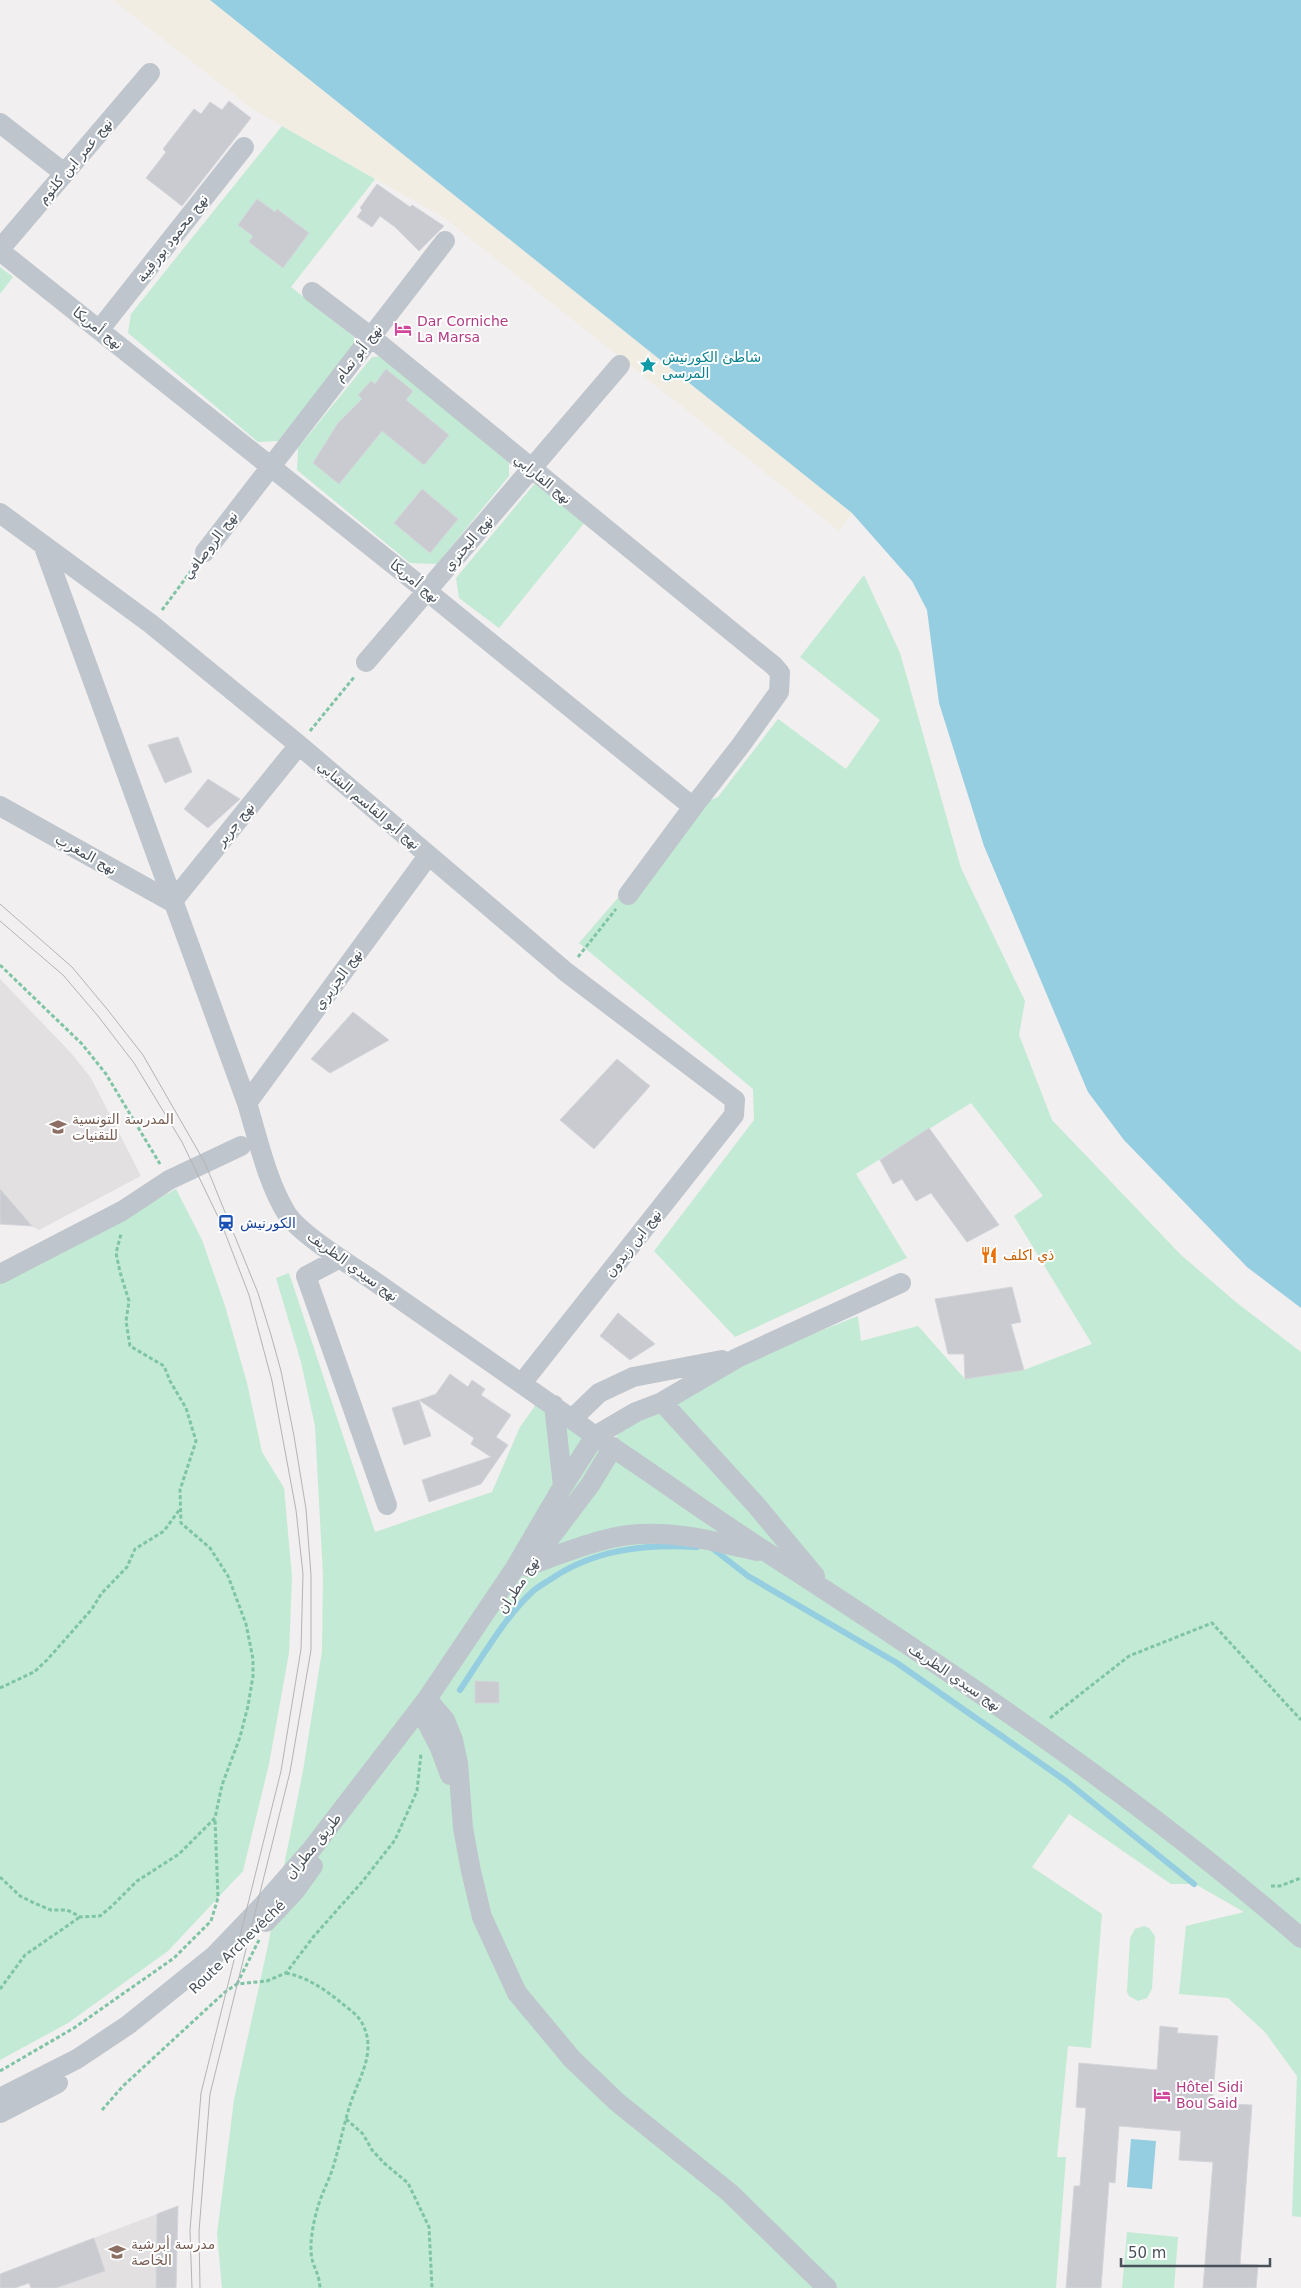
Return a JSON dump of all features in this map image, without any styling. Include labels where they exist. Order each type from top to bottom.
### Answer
[{"type":"street","name":"نهج عمر ابن كلثوم","points":[[0,250],[150,73]]},
{"type":"street","points":[[0,123],[64,173]]},
{"type":"street","name":"نهج محمود بورقيبة","points":[[100,329],[244,147]]},
{"type":"street","name":"نهج أبو تمام","points":[[270,465],[445,241]]},
{"type":"street","name":"نهج أمريكا","points":[[0,250],[693,806]]},
{"type":"street","name":"نهج الفارابي","points":[[312,292],[371,337],[774,666],[780,674],[779,692],[741,745],[693,806]]},
{"type":"street","name":"نهج البحتري","points":[[366,662],[428,592],[530,468],[620,365]]},
{"type":"street","name":"نهج الروصافي","points":[[205,552],[270,465]]},
{"type":"street","name":"نهج أبو القاسم الشابي","points":[[0,513],[151,624],[298,745],[566,972],[735,1100]]},
{"type":"street","name":"نهج سيدي الظريف","points":[[44,547],[172,902],[247,1103],[275,1189],[288,1215],[303,1230],[340,1258],[554,1405],[595,1436],[768,1553],[826,1589],[1034,1731],[1125,1796],[1242,1886],[1301,1938]]},
{"type":"street","name":"نهج جرير","points":[[172,902],[298,745]]},
{"type":"street","name":"نهج المغرب","points":[[0,806],[172,902]]},
{"type":"street","points":[[628,895],[693,806]]},
{"type":"street","name":"نهج الجزيري","points":[[247,1103],[428,856]]},
{"type":"street","name":"نهج ابن زيدون","points":[[522,1383],[734,1115],[736,1108],[735,1100]]},
{"type":"street","points":[[0,1274],[122,1211],[169,1180],[241,1146]]},
{"type":"street","points":[[340,1258],[306,1276],[387,1505]]},
{"type":"street","points":[[595,1436],[636,1412],[662,1402],[737,1358],[901,1282]]},
{"type":"street","points":[[572,1419],[599,1393],[633,1377],[737,1358]]},
{"type":"street","points":[[662,1402],[756,1505],[826,1589]]},
{"type":"street","points":[[554,1405],[563,1486]]},
{"type":"street","name":"نهج مطران","points":[[425,1712],[595,1436]]},
{"type":"street","name":"نهج مطران","points":[[425,1712],[477,1650],[530,1564],[590,1485],[613,1447]]},
{"type":"street","points":[[530,1564],[627,1535],[690,1536],[768,1553]]},
{"type":"street","points":[[425,1712],[460,1806],[470,1871],[482,1917],[517,1993],[572,2060],[617,2102],[730,2193],[827,2288]]},
{"type":"street","name":"طريق مطران","points":[[6,2103],[121,2030],[169,1994],[215,1955],[262,1906],[311,1850],[425,1712]]},
{"type":"path","name":"نهج الروصافي","points":[[151,624],[205,552]]},
{"type":"path","points":[[298,745],[366,662]]},
{"type":"path","points":[[566,972],[628,895]]},
{"type":"path","points":[[0,965],[82,1044],[106,1074],[169,1180]]},
{"type":"path","points":[[0,2071],[74,2028],[174,1958],[211,1921],[218,1898],[215,1818],[222,1785],[240,1737],[253,1676],[253,1659],[246,1624],[228,1576],[210,1548],[181,1523],[182,1482],[196,1441],[186,1408],[170,1381],[164,1366],[130,1346],[126,1322],[130,1301],[116,1253],[121,1237],[122,1211]]},
{"type":"path","points":[[0,1688],[34,1672],[47,1660],[92,1609],[101,1594],[127,1567],[136,1549],[164,1530],[181,1507]]},
{"type":"path","points":[[1034,1731],[1129,1656],[1212,1623],[1301,1720]]},
{"type":"path","points":[[102,2110],[123,2086],[225,1992],[236,1984],[267,1981],[286,1973],[314,1936],[395,1840],[417,1792],[422,1745]]},
{"type":"path","points":[[0,1877],[20,1896],[51,1910],[66,1910],[81,1917],[100,1916],[137,1881],[179,1854],[215,1818]]},
{"type":"path","points":[[1242,1886],[1280,1886],[1301,1878]]},
{"type":"path","points":[[0,1989],[25,1955],[81,1917]]},
{"type":"path","points":[[286,1973],[301,1976],[328,1992],[353,2012],[363,2025],[367,2056],[365,2072],[351,2103],[334,2166],[326,2180],[316,2211],[312,2259],[319,2274],[320,2288]]},
{"type":"path","points":[[346,2119],[363,2134],[372,2150],[384,2163],[408,2183],[429,2227],[432,2288]]},
{"type":"shaded area","name":"المدرسة التونسية للتقنيات","points":[[0,979],[71,1053],[91,1078],[141,1176],[39,1230],[31,1226],[0,1224]]},
{"type":"shaded area","name":"مدرسة أبرشية الخاصة","points":[[178,2206],[176,2288],[31,2288],[22,2265]]},
{"type":"green space","points":[[282,126],[375,179],[291,287],[354,337],[354,348],[278,441],[258,442],[128,333],[131,314]]},
{"type":"green space","points":[[0,267],[13,277],[0,294]]},
{"type":"green space","points":[[386,356],[509,457],[509,476],[437,564],[410,563],[297,470],[298,448],[372,357]]},
{"type":"green space","points":[[536,482],[585,522],[499,628],[459,598],[456,578]]},
{"type":"green space","points":[[864,575],[900,653],[961,868],[1025,1001],[1019,1035],[1052,1120],[1181,1255],[1237,1303],[1301,1352],[1301,2217],[1292,2216],[1297,2076],[1265,2032],[1228,1998],[1179,1994],[1186,1926],[1244,1912],[1195,1884],[1171,1884],[1069,1814],[1032,1867],[1102,1914],[1091,2048],[1068,2046],[1057,2157],[1066,2157],[1056,2288],[222,2288],[217,2234],[234,2100],[267,1950],[303,1771],[322,1651],[323,1576],[315,1426],[301,1362],[276,1278],[289,1273],[375,1532],[492,1492],[520,1427],[537,1403],[610,1456],[617,1435],[630,1419],[742,1362],[858,1316],[861,1341],[918,1326],[965,1379],[1024,1370],[1092,1344],[1014,1216],[1043,1196],[971,1103],[856,1174],[907,1258],[735,1337],[654,1251],[754,1120],[753,1089],[579,943],[698,805],[718,797],[778,719],[846,769],[880,720],[800,657]]},
{"type":"green space","points":[[176,1189],[202,1240],[225,1306],[247,1383],[262,1452],[284,1488],[292,1577],[289,1653],[269,1764],[243,1871],[168,1951],[68,2023],[0,2060],[0,1284]]},
{"type":"green space","points":[[1144,1926],[1149,1928],[1155,1936],[1152,1989],[1147,1998],[1138,2001],[1129,1996],[1127,1992],[1130,1938],[1135,1929]]},
{"type":"green space","points":[[1127,2232],[1178,2237],[1174,2288],[1122,2288]]},
{"type":"sand","name":"شاطئ الكورنيش المرسى","points":[[113,0],[210,0],[852,513],[839,531],[443,217],[254,110]]},
{"type":"water","points":[[210,0],[1301,0],[1301,1308],[1247,1267],[1124,1140],[1088,1092],[984,846],[939,703],[927,610],[912,581],[852,513]]},
{"type":"water","points":[[1131,2139],[1156,2141],[1152,2189],[1127,2187]]},
{"type":"building","points":[[229,101],[251,118],[182,206],[146,178],[166,152],[163,149],[194,109],[201,114],[210,102],[222,110]]},
{"type":"building","points":[[377,184],[410,207],[412,205],[444,226],[419,251],[395,227],[380,216],[372,227],[357,217],[362,210],[360,208]]},
{"type":"building","points":[[257,199],[275,212],[277,209],[309,233],[283,268],[249,242],[253,236],[238,225]]},
{"type":"building","points":[[386,369],[413,391],[406,400],[449,435],[424,465],[382,431],[339,484],[313,463],[338,423],[362,399],[358,395],[371,381],[375,384]]},
{"type":"building","points":[[422,489],[458,519],[430,553],[394,523]]},
{"type":"building","points":[[178,737],[192,772],[165,783],[148,745]]},
{"type":"building","points":[[208,779],[240,799],[208,828],[184,809]]},
{"type":"building","points":[[353,1012],[389,1040],[330,1073],[311,1059]]},
{"type":"building","points":[[617,1059],[650,1086],[594,1149],[560,1120]]},
{"type":"building","points":[[929,1128],[999,1225],[967,1242],[931,1193],[916,1201],[902,1179],[893,1184],[880,1160]]},
{"type":"building","points":[[0,1189],[32,1226],[0,1224]]},
{"type":"building","points":[[1012,1287],[1021,1322],[1011,1324],[1024,1370],[965,1379],[964,1354],[948,1354],[935,1299]]},
{"type":"building","points":[[618,1313],[655,1344],[630,1360],[600,1336]]},
{"type":"building","points":[[450,1374],[468,1387],[472,1380],[485,1389],[481,1395],[511,1415],[496,1437],[508,1445],[481,1484],[429,1502],[422,1480],[491,1457],[471,1444],[474,1438],[419,1400],[436,1394]]},
{"type":"building","points":[[419,1400],[431,1436],[404,1445],[392,1408]]},
{"type":"building","points":[[475,1681],[499,1682],[499,1703],[475,1703]]},
{"type":"building","points":[[1160,2026],[1178,2028],[1177,2033],[1218,2036],[1212,2103],[1252,2105],[1240,2264],[1258,2265],[1256,2288],[1203,2288],[1213,2162],[1179,2160],[1181,2131],[1119,2126],[1115,2183],[1109,2182],[1101,2288],[1066,2288],[1074,2186],[1080,2186],[1086,2108],[1076,2107],[1079,2063],[1157,2070]]},
{"type":"building","points":[[178,2206],[176,2288],[156,2288],[157,2214]]},
{"type":"building","points":[[94,2238],[105,2271],[56,2288],[31,2288],[29,2283],[15,2288],[0,2288],[0,2274]]},
{"type":"waterway","points":[[460,1690],[512,1614],[534,1590],[551,1579],[585,1561],[621,1551],[640,1548],[697,1547]]},
{"type":"waterway","points":[[712,1548],[748,1576],[897,1663],[1066,1781],[1194,1884]]},
{"type":"tram line","points":[[0,904],[72,967],[107,1009],[143,1055],[205,1163],[258,1293],[271,1335],[281,1371],[306,1509],[311,1575],[311,1650],[290,1772],[210,2094],[199,2231],[200,2288]]},
{"type":"tram line","points":[[0,921],[63,975],[98,1016],[134,1063],[182,1142],[222,1225],[249,1295],[272,1381],[296,1510],[303,1574],[301,1649],[281,1771],[201,2093],[190,2230],[192,2288]]},
{"type":"place","name":"Dar Corniche La Marsa","points":[[403,329]]},
{"type":"place","name":"شاطئ الكورنيش المرسى","points":[[648,365]]},
{"type":"place","name":"المدرسة التونسية للتقنيات","points":[[58,1127]]},
{"type":"place","name":"الكورنيش","points":[[226,1223]]},
{"type":"place","name":"ذي اكلف","points":[[989,1255]]},
{"type":"place","name":"Hôtel Sidi Bou Said","points":[[1162,2095]]},
{"type":"place","name":"مدرسة أبرشية الخاصة","points":[[117,2252]]}]
